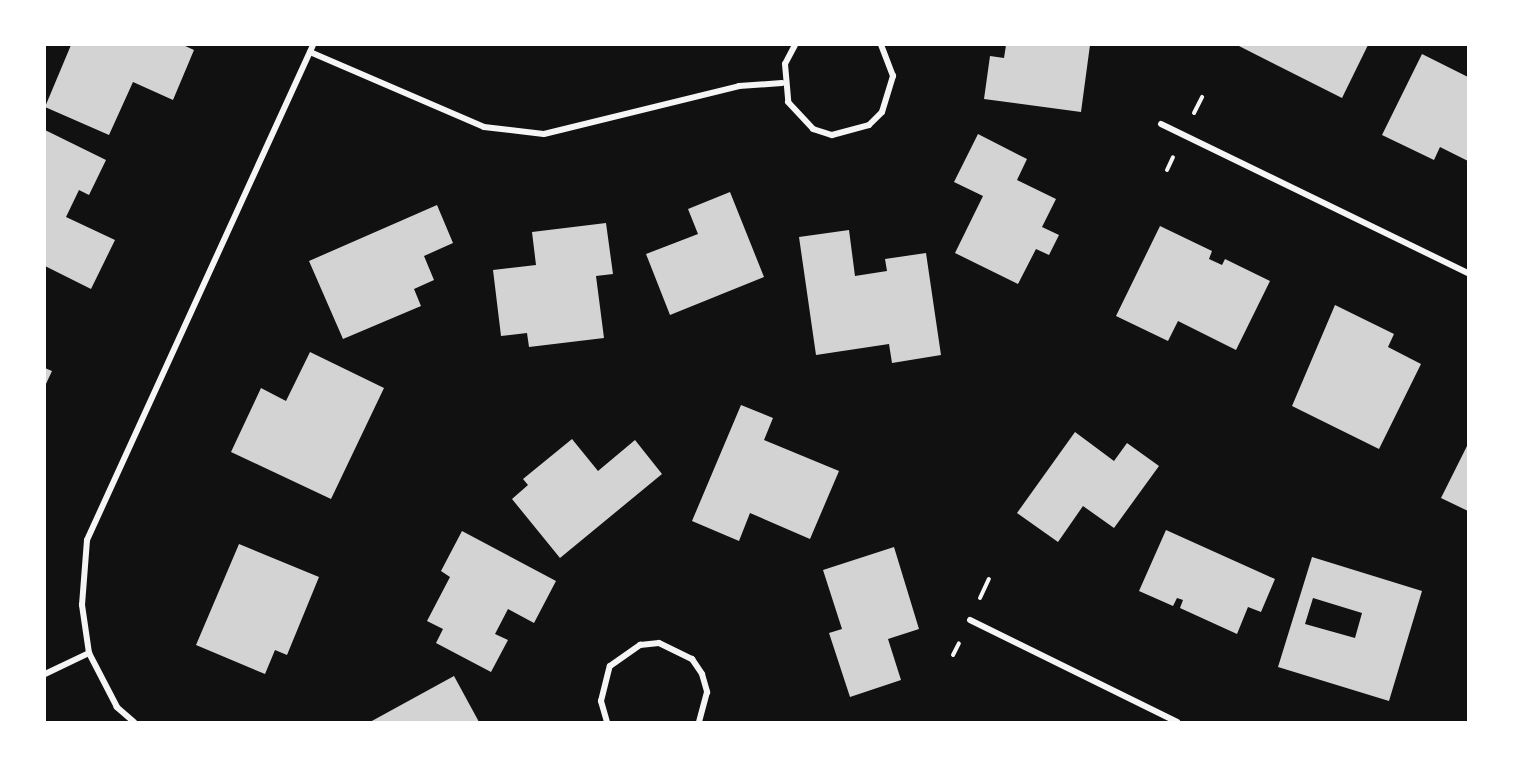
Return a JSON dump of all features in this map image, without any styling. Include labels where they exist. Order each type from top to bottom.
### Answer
[{"type":"street","points":[[795,45],[782,83],[798,118],[813,129],[851,133],[869,125],[891,95],[893,75],[880,45]]},
{"type":"street","points":[[134,722],[117,707],[89,653],[82,605],[87,540],[312,48],[484,127],[544,134],[740,86],[782,83]]},
{"type":"street","points":[[1161,124],[1468,273]]},
{"type":"street","points":[[970,620],[1177,722]]},
{"type":"street","points":[[607,722],[600,701],[610,666],[632,649],[659,643],[692,659],[702,674],[707,692],[699,722]]},
{"type":"street","points":[[45,674],[89,653]]},
{"type":"building","points":[[71,45],[183,45],[194,50],[173,100],[133,82],[109,135],[45,107]]},
{"type":"building","points":[[1006,45],[1090,45],[1081,112],[984,99],[990,56],[1004,58]]},
{"type":"building","points":[[1237,45],[1368,45],[1342,98]]},
{"type":"building","points":[[1422,54],[1468,77],[1468,161],[1440,147],[1434,160],[1382,135]]},
{"type":"building","points":[[45,130],[106,160],[89,195],[79,190],[66,217],[115,240],[91,289],[45,266]]},
{"type":"building","points":[[978,134],[1027,159],[1017,180],[1056,199],[1042,227],[1059,235],[1049,255],[1036,249],[1018,284],[955,253],[983,196],[954,182]]},
{"type":"building","points":[[730,192],[764,277],[670,315],[646,254],[698,234],[688,209]]},
{"type":"building","points":[[437,205],[453,243],[424,256],[434,280],[414,289],[421,306],[343,339],[309,261]]},
{"type":"building","points":[[606,223],[613,274],[596,276],[604,338],[529,347],[527,333],[501,336],[493,270],[536,265],[532,232]]},
{"type":"building","points":[[1160,226],[1212,251],[1209,259],[1222,265],[1225,259],[1270,281],[1236,350],[1178,321],[1168,341],[1116,316]]},
{"type":"building","points":[[849,230],[855,276],[887,271],[885,259],[926,253],[941,355],[892,363],[889,344],[816,355],[799,237]]},
{"type":"building","points":[[1335,305],[1394,334],[1388,347],[1421,364],[1379,449],[1292,406]]},
{"type":"building","points":[[310,352],[384,388],[331,499],[231,452],[261,388],[286,401]]},
{"type":"building","points":[[45,368],[52,371],[45,386]]},
{"type":"building","points":[[741,405],[773,418],[764,440],[839,471],[810,539],[750,513],[739,541],[692,521]]},
{"type":"building","points":[[1075,432],[1114,461],[1127,443],[1159,466],[1114,528],[1083,506],[1058,542],[1017,513]]},
{"type":"building","points":[[572,439],[598,471],[635,440],[662,474],[560,558],[512,499],[528,485],[523,479]]},
{"type":"building","points":[[1468,444],[1468,511],[1441,498]]},
{"type":"building","points":[[1166,530],[1275,579],[1261,612],[1248,607],[1237,634],[1180,608],[1183,600],[1177,598],[1173,606],[1139,591]]},
{"type":"building","points":[[462,531],[556,581],[534,623],[508,609],[495,634],[508,640],[491,672],[436,643],[443,629],[427,621],[450,577],[441,571]]},
{"type":"building","points":[[239,544],[319,577],[287,655],[275,650],[265,674],[196,645]]},
{"type":"building","points":[[894,547],[919,629],[888,639],[901,680],[850,697],[829,633],[842,629],[823,570]]},
{"type":"building","points":[[1312,557],[1422,591],[1389,701],[1278,667]],"holes":[[[1313,598],[1362,613],[1355,638],[1305,624]]]},
{"type":"building","points":[[454,676],[479,722],[370,722]]}]
